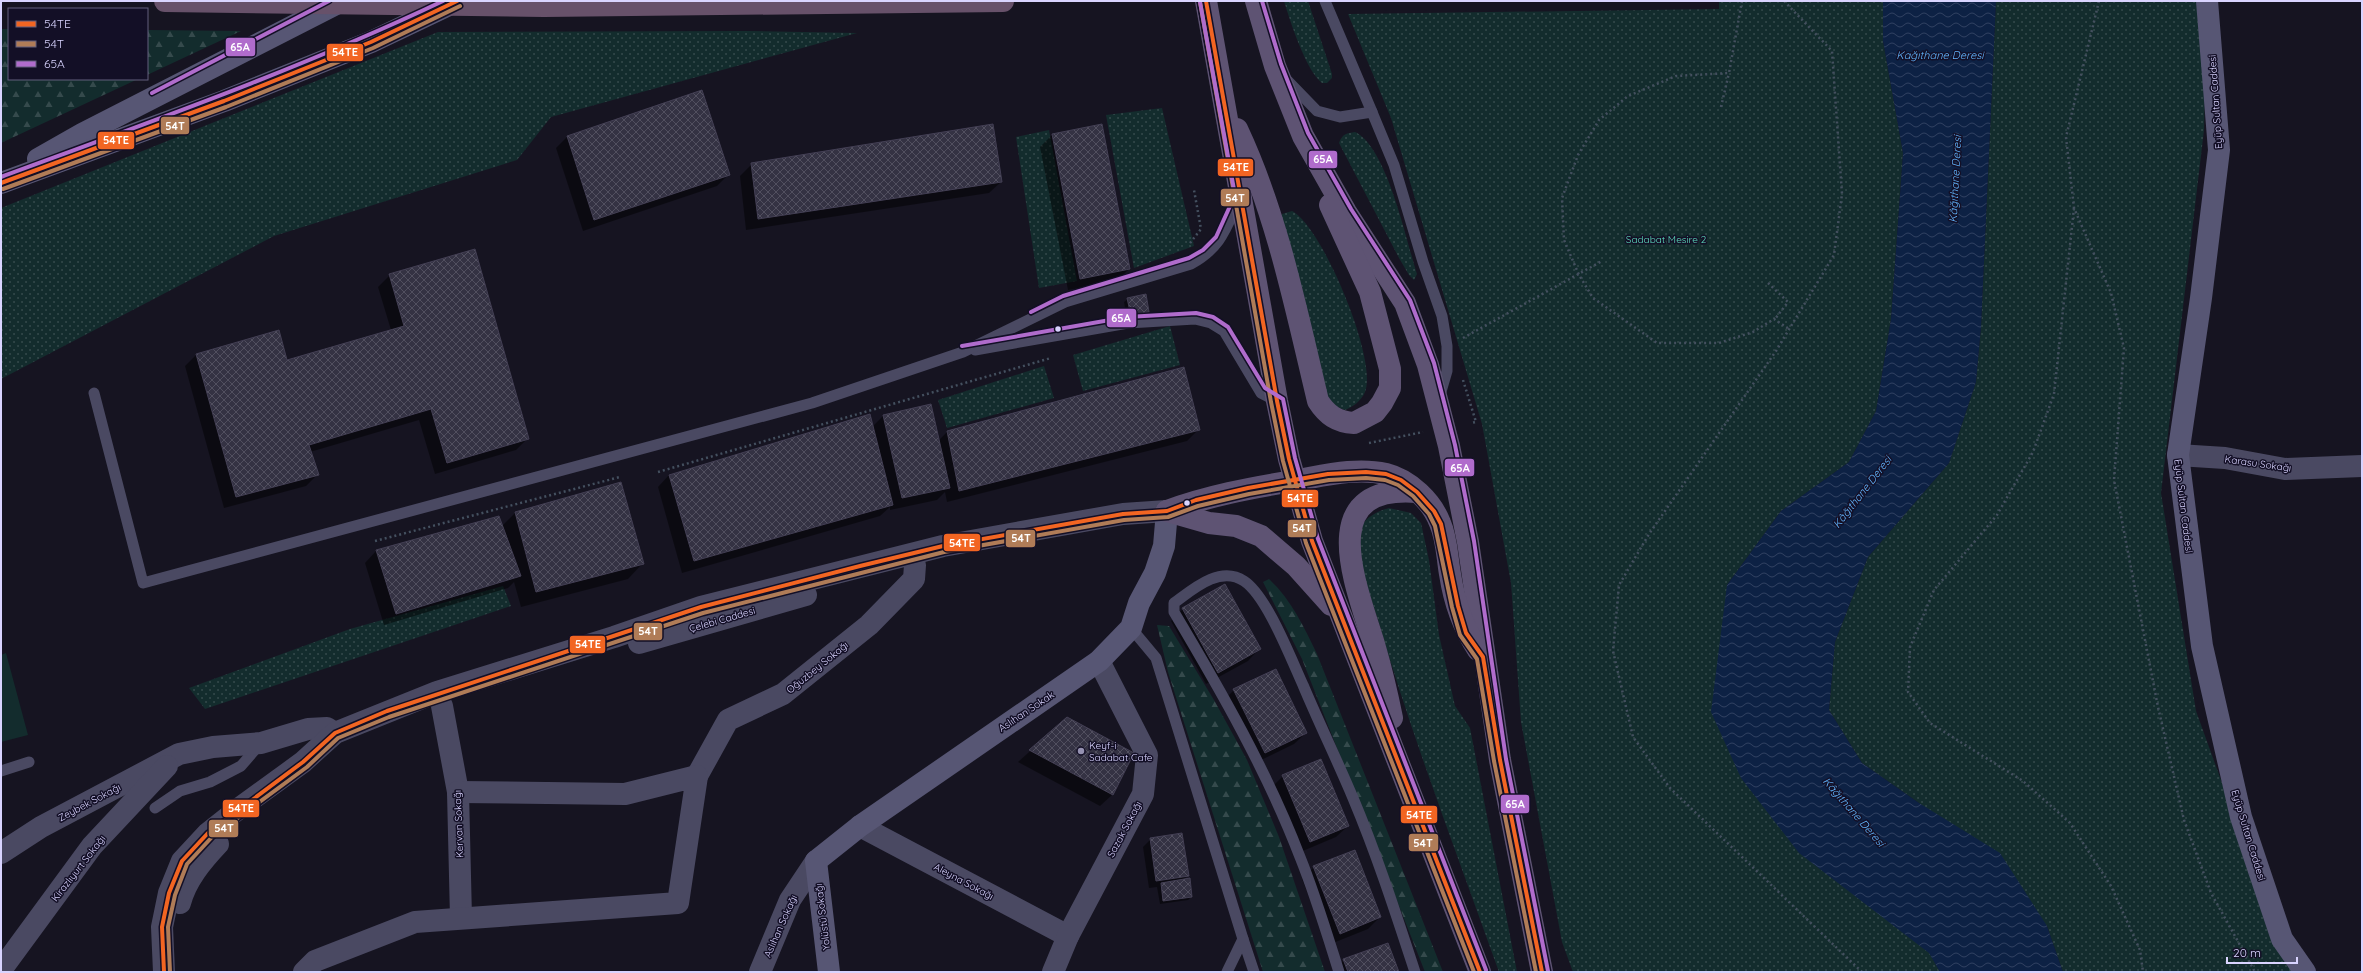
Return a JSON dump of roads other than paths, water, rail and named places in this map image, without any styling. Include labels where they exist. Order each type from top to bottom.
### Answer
[{"type":"highway","points":[[165,1],[536,6],[1003,1]]},
{"type":"main road","points":[[4,181],[52,150],[82,134],[342,1]]},
{"type":"main road","points":[[4,181],[224,101],[371,42],[457,1]]},
{"type":"main road","points":[[1206,1],[1226,104],[1277,401],[1295,480],[1312,541],[1339,614],[1398,760],[1480,972]]},
{"type":"main road","points":[[1226,104],[1258,175],[1295,307],[1318,401],[1324,411],[1333,418],[1344,422],[1354,423],[1375,412],[1382,403],[1390,388],[1390,369],[1370,292],[1339,228],[1275,66],[1256,1]]},
{"type":"main road","name":"Eyüp Sultan Caddesi","points":[[2207,1],[2219,150],[2201,298],[2178,454],[2202,646],[2242,816],[2282,939],[2305,972]]},
{"type":"main road","points":[[1303,136],[1346,212],[1406,304],[1428,365],[1438,403],[1468,542],[1483,657],[1500,760],[1542,972]]},
{"type":"main road","points":[[1167,511],[1196,500],[1248,488],[1328,474],[1366,472],[1386,474],[1401,480],[1417,492],[1434,511],[1441,524],[1458,606],[1466,633],[1483,657]]},
{"type":"main road","points":[[1398,760],[1383,677],[1354,580],[1350,531],[1354,517],[1361,506],[1372,497],[1387,492],[1417,492]]},
{"type":"main road","points":[[1167,511],[1209,523],[1236,526],[1261,536],[1296,566],[1339,614]]},
{"type":"main road","name":"Aslıhan Sokak","points":[[816,861],[860,826],[1100,661],[1131,628],[1139,603],[1155,573],[1164,546],[1167,511]]},
{"type":"main road","name":"Yolüstü Sokağı","points":[[816,861],[829,972]]},
{"type":"street","name":"Karasu Sokağı","points":[[2178,454],[2226,458],[2285,469],[2362,466]]},
{"type":"street","name":"Çelebi Caddesi","points":[[164,972],[162,927],[169,893],[182,861],[208,833],[303,762],[340,739],[440,699],[701,606],[913,559],[943,546],[1116,515],[1167,511]]},
{"type":"street","name":"Oğuzbey Sokağı","points":[[697,776],[728,720],[783,694],[869,625],[914,579],[913,559]]},
{"type":"street","name":"Sazak Sokağı","points":[[1053,972],[1068,936],[1143,794],[1147,756],[1100,661]]},
{"type":"street","name":"Kervan Sokağı","points":[[440,699],[458,792],[461,918]]},
{"type":"street","name":"Zeybek Sokağı","points":[[1,853],[41,827],[179,754],[213,747],[261,743],[308,729],[327,728],[340,739]]},
{"type":"street","name":"Çelebi Caddesi","points":[[176,972],[174,959],[176,921],[183,894],[201,862],[223,839],[340,739]]},
{"type":"street","name":"Kirazlıyurt Sokağı","points":[[1,970],[92,846],[179,754]]},
{"type":"street","points":[[304,972],[315,961],[415,922],[678,903],[697,776],[625,794],[458,792]]},
{"type":"street","name":"Aleyna Sokağı","points":[[860,826],[1068,936]]},
{"type":"street","name":"Aslıhan Sokağı","points":[[760,972],[790,900],[816,861]]},
{"type":"lane","points":[[1325,1],[1394,165],[1423,262],[1442,316],[1447,346],[1447,371],[1438,403]]},
{"type":"lane","points":[[1275,66],[1317,111],[1340,117],[1372,112]]},
{"type":"lane","points":[[94,393],[143,583],[812,403],[963,352],[1065,302],[1191,264],[1207,255],[1222,240],[1241,196]]},
{"type":"lane","points":[[963,352],[1128,323],[1195,319],[1212,323],[1224,331],[1261,393],[1277,401]]},
{"type":"lane","points":[[1339,972],[1300,856],[1262,771],[1218,686],[1174,612],[1174,603],[1216,577],[1229,575],[1244,581],[1257,593],[1282,639],[1354,800],[1398,920],[1414,972]]},
{"type":"lane","points":[[1131,628],[1156,658],[1254,972]]},
{"type":"lane","points":[[155,808],[180,791],[210,782],[241,766],[261,743]]},
{"type":"lane","points":[[1,771],[29,762]]},
{"type":"lane","points":[[1228,972],[1243,939]]},
{"type":"water","points":[[1883,1],[1996,1],[1981,327],[1976,382],[1949,463],[1868,557],[1835,642],[1829,710],[1862,763],[1919,803],[2000,853],[2047,926],[2063,972],[1940,972],[1929,953],[1799,853],[1741,778],[1711,712],[1727,585],[1781,511],[1849,462],[1876,411],[1891,319],[1903,153],[1883,41]]},
{"type":"place","name":"Keyf-i Sadabat Cafe","points":[[1081,751]]},
{"type":"water label","name":"Kağıthane Deresi","points":[[1940,55]]},
{"type":"water label","name":"Kâğıthane Deresi","points":[[1955,179]]},
{"type":"water label","name":"Kâğıthane Deresi","points":[[1862,492]]},
{"type":"water label","name":"Kâğıthane Deresi","points":[[1854,812]]},
{"type":"park label","name":"Sadabat Mesire 2","points":[[1666,239]]}]
